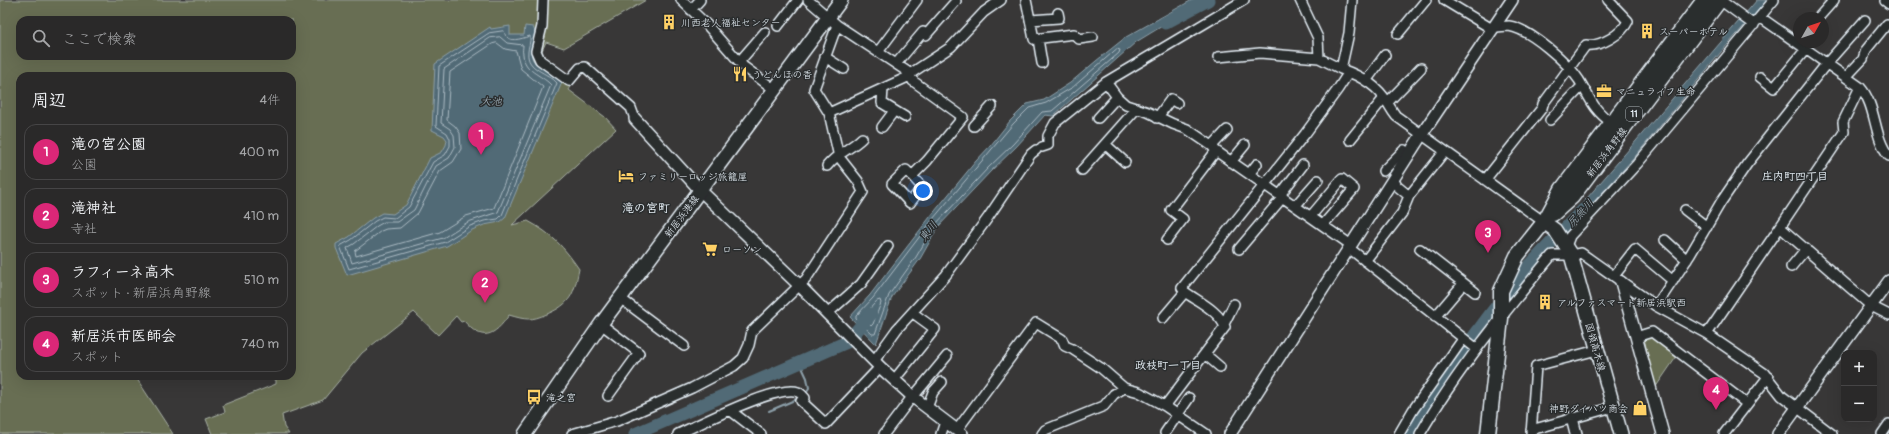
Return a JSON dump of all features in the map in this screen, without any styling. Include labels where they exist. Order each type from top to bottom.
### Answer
[{"type":"main road","name":"新居浜港線","points":[[525,434],[601,324],[700,190],[775,90],[832,21],[841,0]]},
{"type":"main road","name":"新居浜角野線","points":[[1559,238],[1562,189],[1704,0]]},
{"type":"main road","name":"新居浜角野線","points":[[1501,316],[1501,291],[1517,256],[1559,238],[1572,197],[1720,0]]},
{"type":"main road","name":"国領高木線","points":[[1559,238],[1597,350],[1621,434]]},
{"type":"main road","name":"11","points":[[1488,434],[1501,316]]},
{"type":"street","points":[[543,0],[542,26],[536,51],[540,60],[569,80],[580,68],[585,67],[631,108],[635,120],[700,190],[800,286],[875,362],[913,397],[960,432],[1036,323],[1062,339],[1065,346],[1072,348],[1101,368],[1124,388],[1139,392],[1165,406],[1201,433]]},
{"type":"street","points":[[682,0],[739,62],[775,90]]},
{"type":"street","points":[[691,10],[700,0]]},
{"type":"street","points":[[778,26],[798,0]]},
{"type":"street","points":[[808,0],[832,21],[908,72],[913,81],[976,128],[992,106]]},
{"type":"street","points":[[878,52],[917,0]]},
{"type":"street","points":[[828,113],[910,76],[913,72],[951,47],[984,12],[1001,0]]},
{"type":"street","points":[[1028,0],[1034,39],[1074,34],[1079,39],[1093,37]]},
{"type":"street","points":[[678,434],[744,404],[774,394],[790,391],[802,395],[801,401],[826,424],[875,362],[897,329],[946,275],[987,219],[1031,154],[1048,145],[1048,136],[1055,123],[1106,82],[1244,0]]},
{"type":"street","points":[[1300,0],[1318,38],[1319,58]]},
{"type":"street","points":[[1224,324],[1213,312],[1185,292],[1182,288],[1265,186],[1338,89],[1345,70],[1352,0]]},
{"type":"street","points":[[1398,34],[1426,0]]},
{"type":"street","points":[[1444,0],[1458,3],[1493,28],[1509,26],[1528,34],[1554,53],[1582,86],[1589,101],[1604,118],[1612,123]]},
{"type":"street","points":[[1230,434],[1409,154],[1512,0]]},
{"type":"street","points":[[1485,180],[1542,108],[1543,104],[1586,45],[1598,44],[1612,37],[1626,27],[1628,21],[1625,16],[1608,0]]},
{"type":"street","points":[[1720,0],[1752,24]]},
{"type":"street","points":[[1559,238],[1570,236],[1637,164],[1752,24],[1774,0]]},
{"type":"street","points":[[1823,12],[1834,0]]},
{"type":"street","points":[[896,64],[923,32],[926,35],[956,1]]},
{"type":"street","points":[[1760,17],[1793,38]]},
{"type":"street","points":[[1030,20],[1059,18]]},
{"type":"street","points":[[1656,306],[1687,260],[1721,202],[1747,164],[1827,63],[1865,20]]},
{"type":"street","points":[[572,434],[617,421],[692,388],[734,366],[743,358],[749,345],[752,331],[806,279],[863,192],[858,181],[839,154],[828,113],[814,89],[825,57],[832,21]]},
{"type":"street","points":[[1847,76],[1863,59],[1866,50],[1887,24]]},
{"type":"street","points":[[739,62],[765,32]]},
{"type":"street","points":[[1038,39],[1042,63]]},
{"type":"street","points":[[1760,77],[1774,88],[1806,49],[1847,76],[1860,87],[1868,98],[1882,145],[1889,156]]},
{"type":"street","points":[[1218,57],[1260,53],[1319,58],[1366,81],[1386,100],[1396,116],[1485,180],[1559,238],[1656,306],[1707,334],[1768,377],[1782,396],[1832,434]]},
{"type":"street","points":[[1366,81],[1385,55]]},
{"type":"street","points":[[825,57],[844,69]]},
{"type":"street","points":[[1350,140],[1386,100],[1421,68]]},
{"type":"street","points":[[1106,82],[1117,97],[1126,105],[1137,108],[1157,118],[1187,129],[1265,186],[1296,205],[1323,225],[1365,261],[1475,348]]},
{"type":"street","points":[[1550,120],[1582,86]]},
{"type":"street","points":[[1707,334],[1844,132],[1843,122],[1860,87]]},
{"type":"street","points":[[883,89],[882,104],[905,118]]},
{"type":"street","points":[[1098,118],[1117,97]]},
{"type":"street","points":[[1157,118],[1171,99],[1177,103]]},
{"type":"street","points":[[1082,170],[1137,108]]},
{"type":"street","points":[[882,127],[894,111]]},
{"type":"street","points":[[912,176],[927,161],[963,117]]},
{"type":"street","points":[[1167,240],[1183,219],[1170,210],[1227,130]]},
{"type":"street","points":[[827,166],[834,157],[845,152],[862,138]]},
{"type":"street","points":[[1105,144],[1125,162]]},
{"type":"street","points":[[1231,162],[1245,145]]},
{"type":"street","points":[[1383,171],[1404,150],[1409,154]]},
{"type":"street","points":[[1365,261],[1402,213],[1409,196],[1445,151]]},
{"type":"street","points":[[1249,174],[1257,164]]},
{"type":"street","points":[[1239,249],[1282,196],[1303,165]]},
{"type":"street","points":[[1311,216],[1342,179],[1354,189],[1323,225]]},
{"type":"street","points":[[1393,179],[1397,186],[1409,196]]},
{"type":"street","points":[[1296,205],[1318,180]]},
{"type":"street","points":[[1685,210],[1706,227]]},
{"type":"street","points":[[1780,227],[1871,306],[1889,315]]},
{"type":"street","points":[[1420,434],[1436,406],[1475,348],[1552,255],[1559,238]]},
{"type":"street","points":[[1665,240],[1687,260]]},
{"type":"street","points":[[827,314],[861,284],[888,246]]},
{"type":"street","points":[[1420,249],[1475,292]]},
{"type":"street","points":[[1663,434],[1618,279],[1635,249],[1673,280]]},
{"type":"street","points":[[1790,267],[1806,249]]},
{"type":"street","points":[[1778,434],[1889,281]]},
{"type":"street","points":[[1435,317],[1463,284]]},
{"type":"street","points":[[1162,318],[1185,292]]},
{"type":"street","points":[[620,298],[684,346]]},
{"type":"street","points":[[1165,406],[1190,371],[1206,354],[1225,327],[1224,324],[1234,304]]},
{"type":"street","points":[[894,380],[935,329],[913,313]]},
{"type":"street","points":[[601,324],[639,353],[608,396]]},
{"type":"street","points":[[1636,337],[1652,332],[1747,404]]},
{"type":"street","points":[[1399,434],[1413,410],[1464,340]]},
{"type":"street","points":[[1597,350],[1536,366],[1531,432],[1572,418],[1613,407]]},
{"type":"street","points":[[1206,354],[1220,367]]},
{"type":"street","points":[[884,434],[947,356]]},
{"type":"street","points":[[1724,434],[1768,377]]},
{"type":"street","points":[[927,408],[933,392],[942,382]]},
{"type":"street","points":[[1042,434],[1045,430],[1104,406],[1114,394],[1124,388]]},
{"type":"street","points":[[1166,433],[1189,398]]},
{"type":"street","points":[[731,411],[761,434]]},
{"type":"street","points":[[1572,418],[1576,434]]},
{"type":"street","points":[[941,434],[945,422]]},
{"type":"street","points":[[1882,434],[1889,424]]},
{"type":"green space","points":[[0,0],[646,0],[564,48],[546,42],[541,53],[544,59],[573,83],[569,90],[605,117],[616,129],[512,225],[528,221],[544,231],[563,248],[579,269],[573,292],[566,302],[555,310],[537,318],[524,319],[509,315],[498,328],[488,334],[477,332],[470,328],[464,321],[461,322],[456,316],[438,335],[414,312],[362,353],[323,400],[282,415],[284,427],[289,434],[212,434],[206,419],[225,412],[223,405],[276,384],[276,380],[296,380],[296,72],[16,72],[16,380],[138,380],[173,434],[0,434]]},
{"type":"green space","points":[[1650,335],[1677,356],[1655,388],[1644,338]]},
{"type":"water","points":[[1192,0],[1210,0],[1187,11],[1136,42],[1053,116],[1045,115],[938,227],[920,259],[892,297],[876,344],[850,317],[870,295],[930,217],[1010,121],[1027,104],[1044,100],[1070,83],[1126,37]]},
{"type":"water","points":[[1757,0],[1767,0],[1721,52],[1633,159],[1571,227],[1570,218]]},
{"type":"water","name":"大池","points":[[510,26],[510,35],[524,35],[525,26],[533,27],[535,35],[531,52],[533,60],[543,69],[563,80],[505,218],[500,222],[484,225],[472,230],[447,246],[347,275],[336,248],[336,244],[349,237],[373,218],[382,213],[393,214],[406,205],[430,158],[442,152],[446,145],[447,140],[444,136],[432,130],[435,64],[490,27],[491,29]]},
{"type":"waterway","name":"東川","points":[[1165,23],[1208,0]]},
{"type":"waterway","name":"尻無川","points":[[1409,434],[1434,394],[1489,316],[1518,279],[1583,210]]},
{"type":"waterway","name":"東川","points":[[635,434],[847,342],[871,314]]},
{"type":"waterway","points":[[800,363],[807,378],[809,388],[804,395]]},
{"type":"waterway","points":[[769,411],[797,399]]},
{"type":"place","name":"川西老人福祉センター","points":[[669,22]]},
{"type":"place","name":"スーパーホテル","points":[[1647,31]]},
{"type":"place","name":"うどんほの香","points":[[740,74]]},
{"type":"place","name":"マニュライフ生命","points":[[1604,91]]},
{"type":"place","name":"滝の宮公園","points":[[481,155]]},
{"type":"place","name":"ファミリーロッジ旅籠屋","points":[[626,176]]},
{"type":"place","name":"ローソン","points":[[710,249]]},
{"type":"place","name":"ラフィーネ高木","points":[[1488,253]]},
{"type":"place","name":"アルファスマート新居浜駅西","points":[[1545,302]]},
{"type":"place","name":"滝神社","points":[[485,303]]},
{"type":"place","name":"滝之宮","points":[[534,397]]},
{"type":"place","name":"神野ダイハツ商会","points":[[1640,408]]},
{"type":"place","name":"新居浜市医師会","points":[[1716,410]]},
{"type":"district","name":"庄内町四丁目","points":[[1795,176]]},
{"type":"district","name":"滝の宮町","points":[[646,208]]},
{"type":"district","name":"政枝町一丁目","points":[[1168,365]]}]
